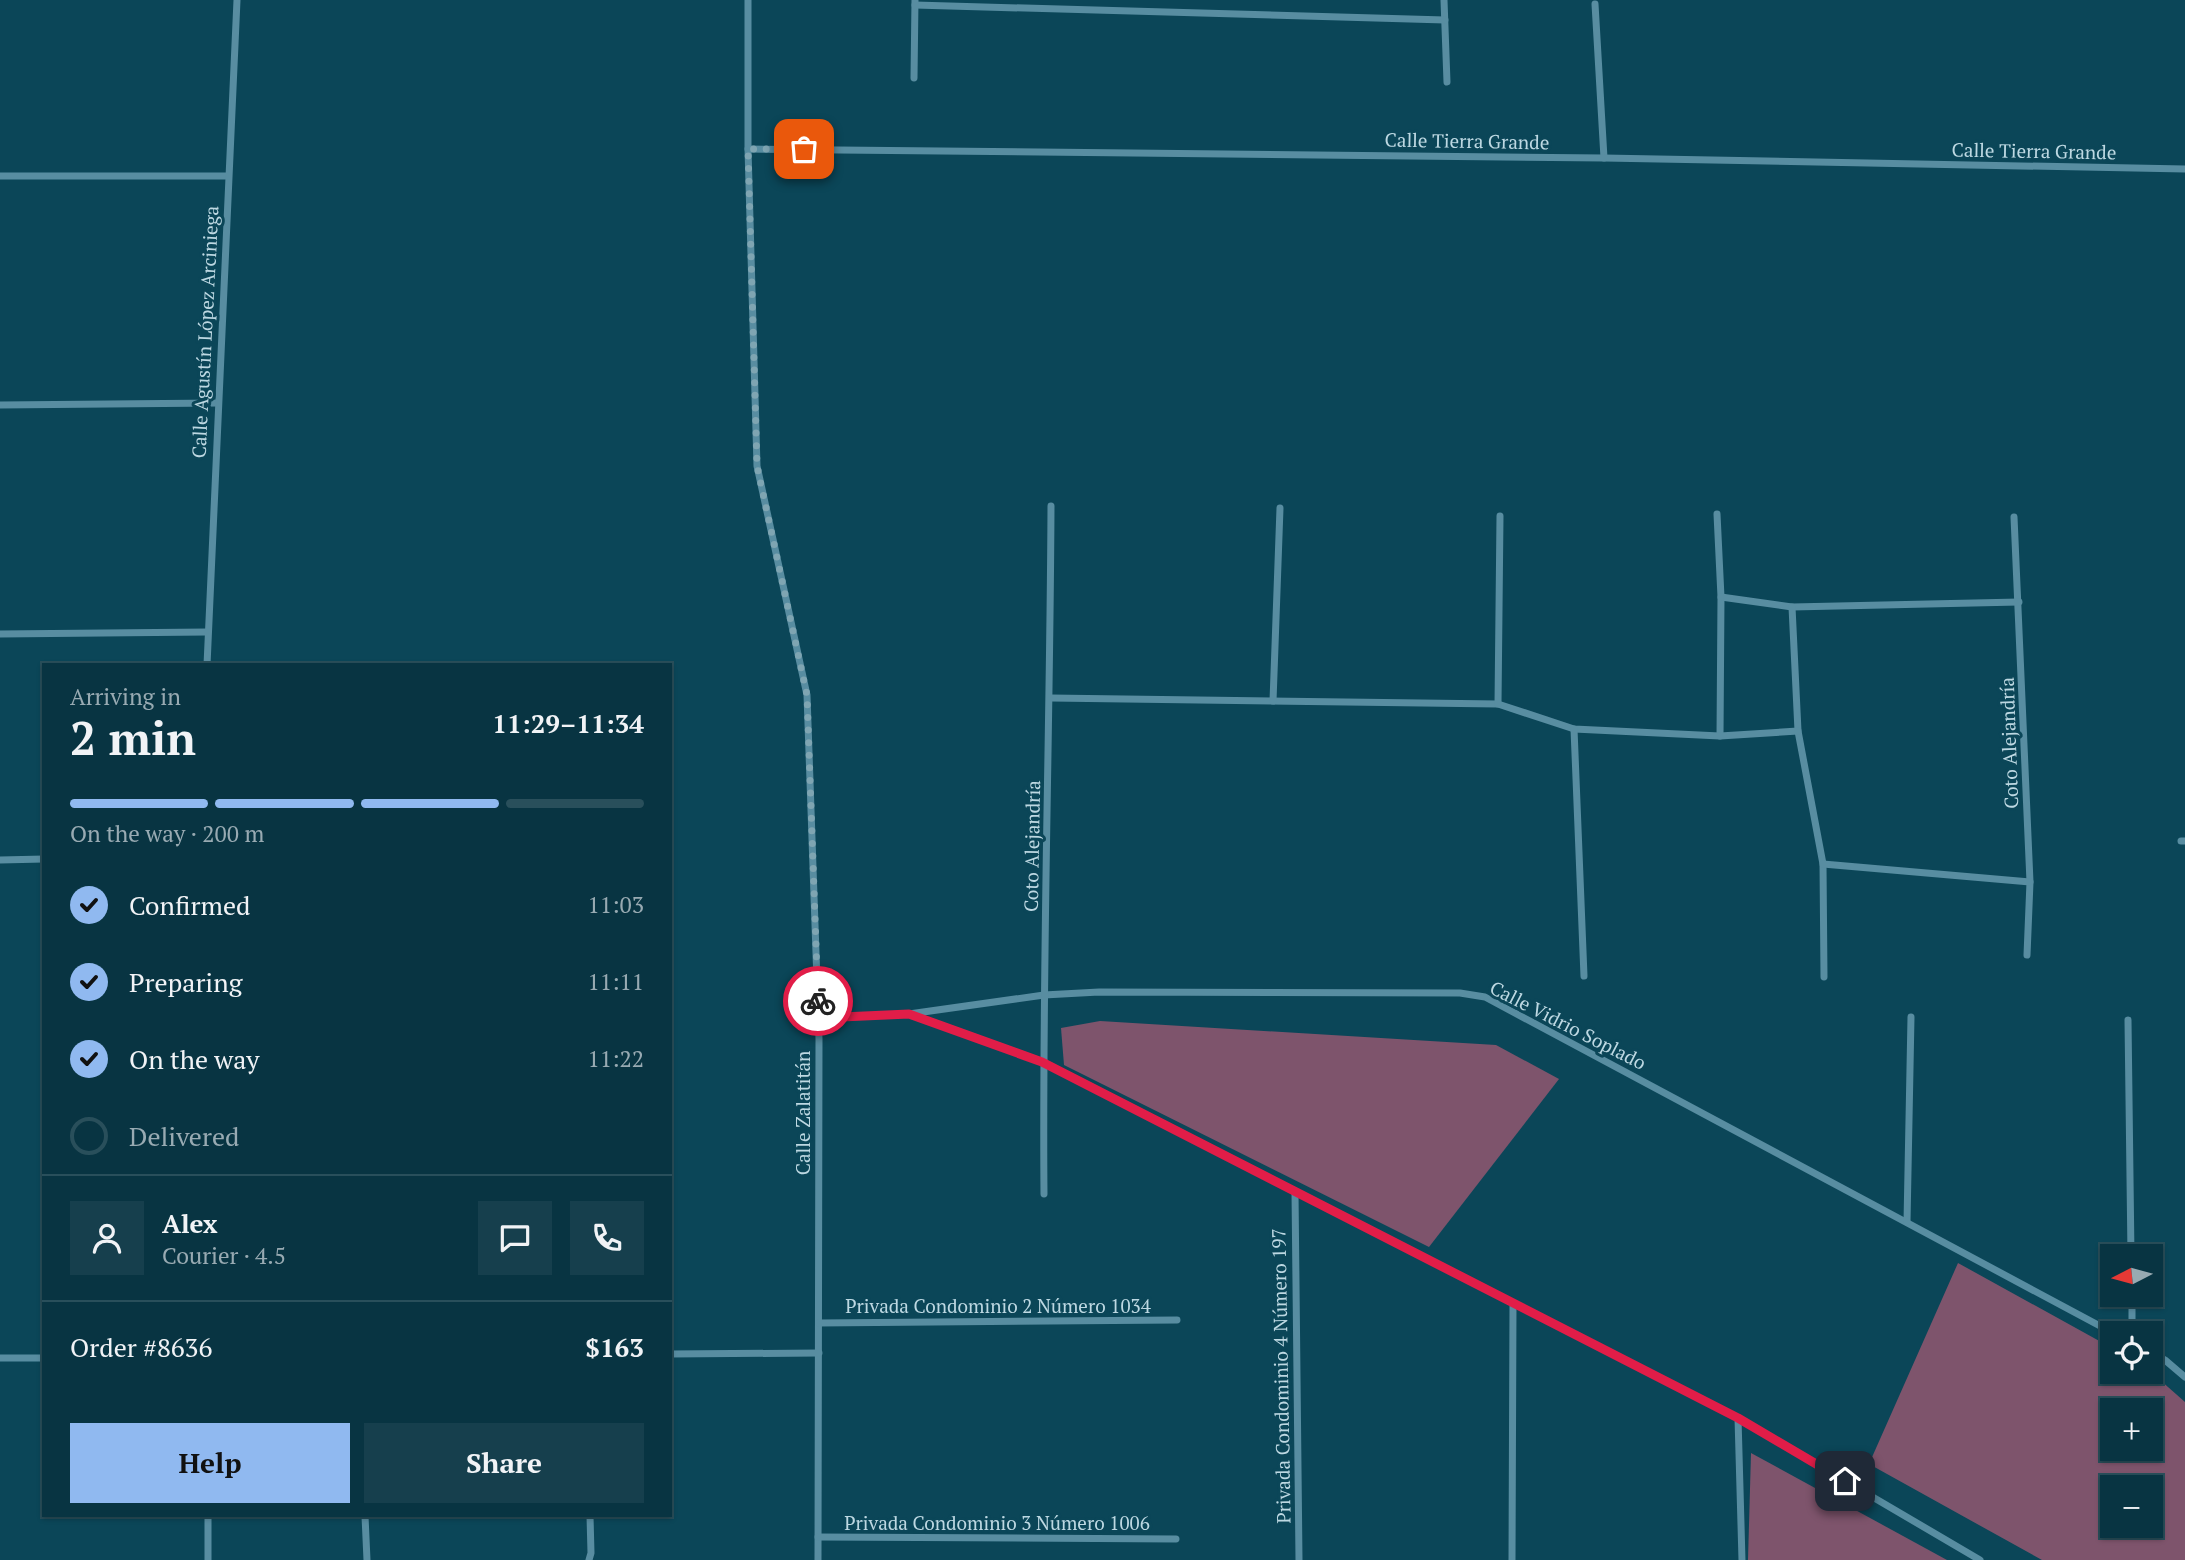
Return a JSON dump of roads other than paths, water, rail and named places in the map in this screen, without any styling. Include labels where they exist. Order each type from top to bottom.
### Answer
[{"type":"street","name":"Calle Agustín López Arciniega","points":[[207,663],[237,0]]},
{"type":"street","name":"Calle Zalatitán","points":[[748,0],[748,149],[757,466],[807,695],[819,1018],[818,1560]]},
{"type":"street","points":[[1444,0],[1447,82]]},
{"type":"street","points":[[914,78],[915,3],[1445,20]]},
{"type":"street","points":[[1595,4],[1604,158]]},
{"type":"street","name":"Calle Tierra Grande","points":[[748,149],[1604,158],[2185,169]]},
{"type":"street","points":[[0,176],[228,176]]},
{"type":"street","points":[[0,405],[218,403]]},
{"type":"street","name":"Coto Alejandría","points":[[1044,1194],[1042,1062],[1051,698],[1051,506]]},
{"type":"street","points":[[1273,701],[1280,508]]},
{"type":"street","points":[[1717,514],[1721,597],[1720,736]]},
{"type":"street","points":[[1498,704],[1500,516]]},
{"type":"street","name":"Coto Alejandría","points":[[2014,517],[2029,882],[2027,955]]},
{"type":"street","points":[[1721,597],[1793,607],[2019,603]]},
{"type":"street","points":[[1793,607],[1798,731],[1823,864],[1824,977]]},
{"type":"street","points":[[0,634],[207,632]]},
{"type":"street","points":[[1051,698],[1498,704],[1574,729],[1720,736],[1798,731]]},
{"type":"street","points":[[1574,729],[1584,976]]},
{"type":"street","points":[[0,860],[42,859]]},
{"type":"street","points":[[1823,864],[2029,882]]},
{"type":"street","name":"Calle Vidrio Soplado","points":[[819,1018],[909,1014],[1044,995],[1099,992],[1460,993],[1485,997],[2100,1326]]},
{"type":"street","points":[[909,1014],[1042,1062],[1738,1418],[1980,1560]]},
{"type":"street","points":[[1907,1222],[1911,1017]]},
{"type":"street","points":[[2129,1020],[2132,1244]]},
{"type":"street","name":"Privada Condominio 4 Número 197","points":[[1295,1192],[1299,1560]]},
{"type":"street","points":[[1512,1560],[1513,1303]]},
{"type":"street","name":"Privada Condominio 2 Número 1034","points":[[819,1323],[1177,1320]]},
{"type":"street","points":[[672,1354],[819,1353]]},
{"type":"street","points":[[0,1358],[42,1358]]},
{"type":"street","points":[[2163,1359],[2185,1377]]},
{"type":"street","points":[[1738,1418],[1742,1560]]},
{"type":"street","points":[[208,1517],[208,1560]]},
{"type":"street","points":[[365,1517],[367,1560]]},
{"type":"street","points":[[589,1560],[592,1553],[590,1517]]},
{"type":"street","name":"Privada Condominio 3 Número 1006","points":[[818,1537],[1177,1539]]}]
